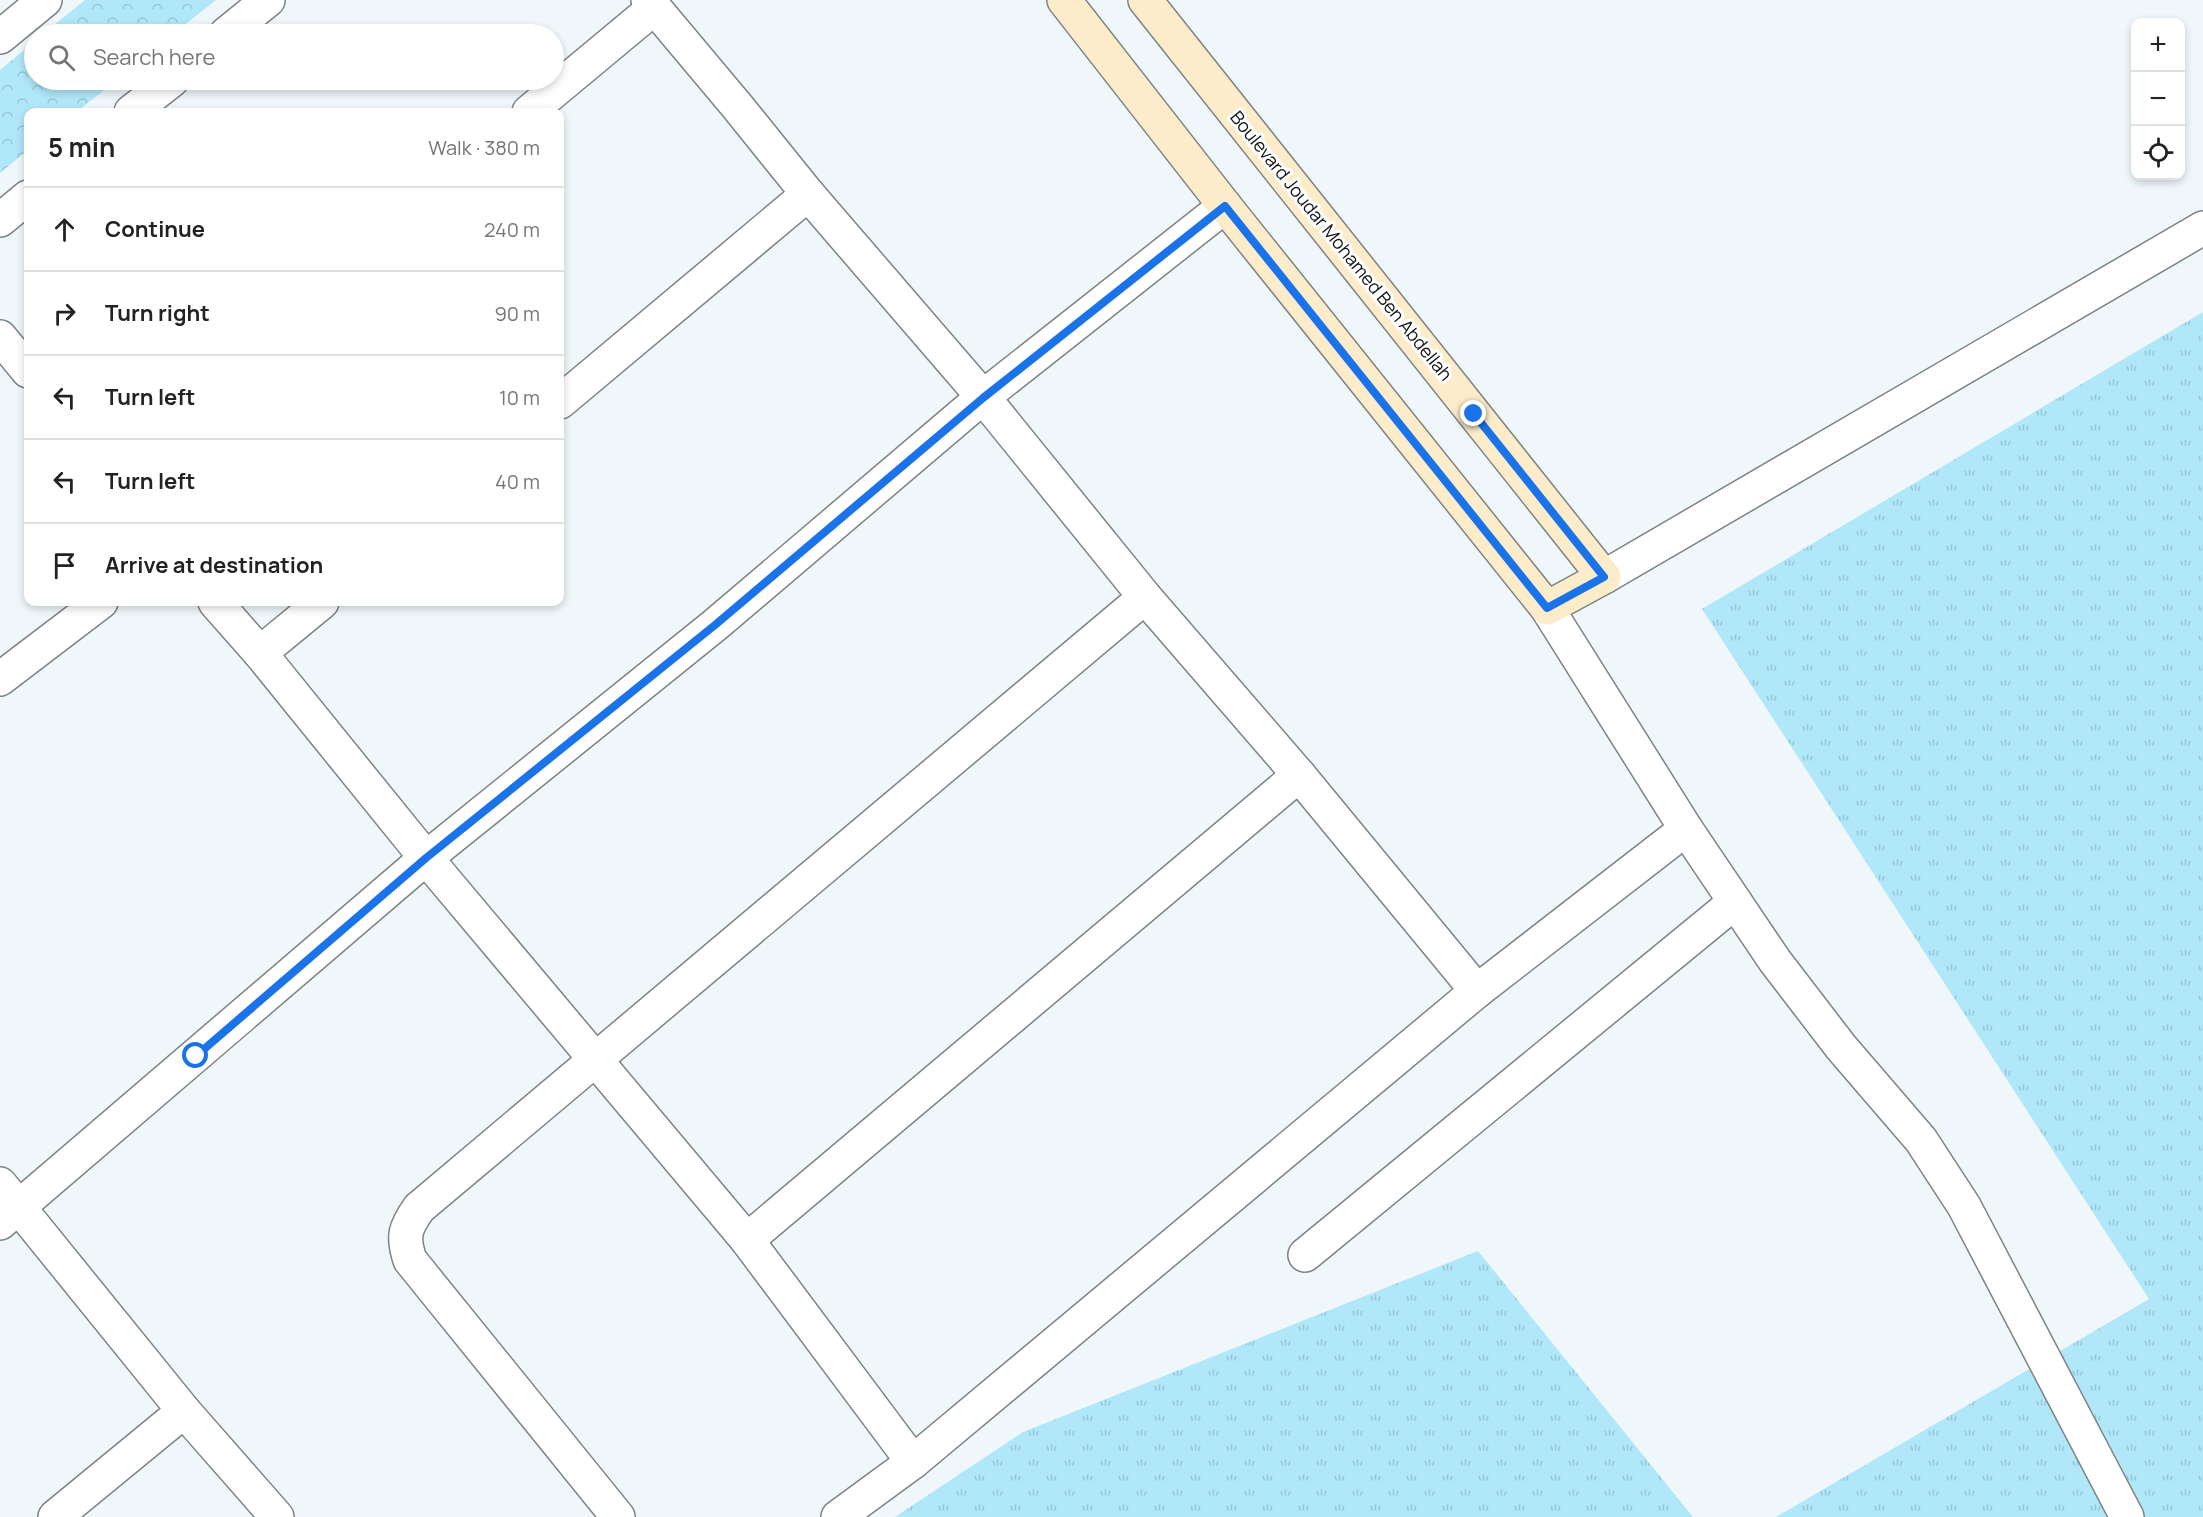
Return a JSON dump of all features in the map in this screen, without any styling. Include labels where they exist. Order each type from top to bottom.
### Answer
[{"type":"main road","points":[[1064,0],[1225,206],[1547,608],[1604,577]]},
{"type":"main road","name":"Boulevard Joudar Mohamed Ben Abdellah","points":[[1144,0],[1604,577]]},
{"type":"street","points":[[0,37],[45,0]]},
{"type":"street","points":[[238,24],[268,0]]},
{"type":"street","points":[[564,81],[651,4],[808,194],[983,398],[1145,597],[1299,775],[1477,991]]},
{"type":"street","points":[[136,108],[159,90]]},
{"type":"street","points":[[534,108],[554,90]]},
{"type":"street","points":[[564,399],[808,194]]},
{"type":"street","points":[[0,220],[24,200]]},
{"type":"street","points":[[277,1517],[6,1205],[426,858],[715,625],[983,398],[1225,206]]},
{"type":"street","points":[[1604,577],[2203,228]]},
{"type":"street","points":[[0,337],[24,366]]},
{"type":"street","points":[[618,1517],[410,1260],[405,1245],[405,1234],[409,1222],[419,1208],[594,1059],[1145,597]]},
{"type":"street","points":[[0,679],[96,606]]},
{"type":"street","points":[[219,606],[260,653],[426,858],[747,1240],[913,1462]]},
{"type":"street","points":[[260,653],[317,606]]},
{"type":"street","points":[[1547,608],[1686,829],[1782,971],[1841,1047],[1920,1140],[1943,1172],[1964,1206],[2127,1517]]},
{"type":"street","points":[[747,1240],[1299,775]]},
{"type":"street","points":[[838,1517],[913,1462],[1477,991],[1686,829]]},
{"type":"street","points":[[1305,1255],[1736,902]]},
{"type":"street","points":[[55,1517],[184,1411]]},
{"type":"green space","points":[[85,0],[216,0],[186,24],[55,24]]},
{"type":"green space","points":[[24,50],[24,90],[104,90],[81,108],[24,108],[24,153],[0,173],[0,70]]},
{"type":"green space","points":[[2203,312],[2203,1517],[1776,1517],[2149,1299],[1702,609]]},
{"type":"green space","points":[[1478,1251],[1693,1517],[895,1517],[1023,1432]]},
{"type":"route","points":[[196,1056],[426,858],[715,625],[983,398],[1225,206],[1547,608],[1604,577],[1474,414]]}]
